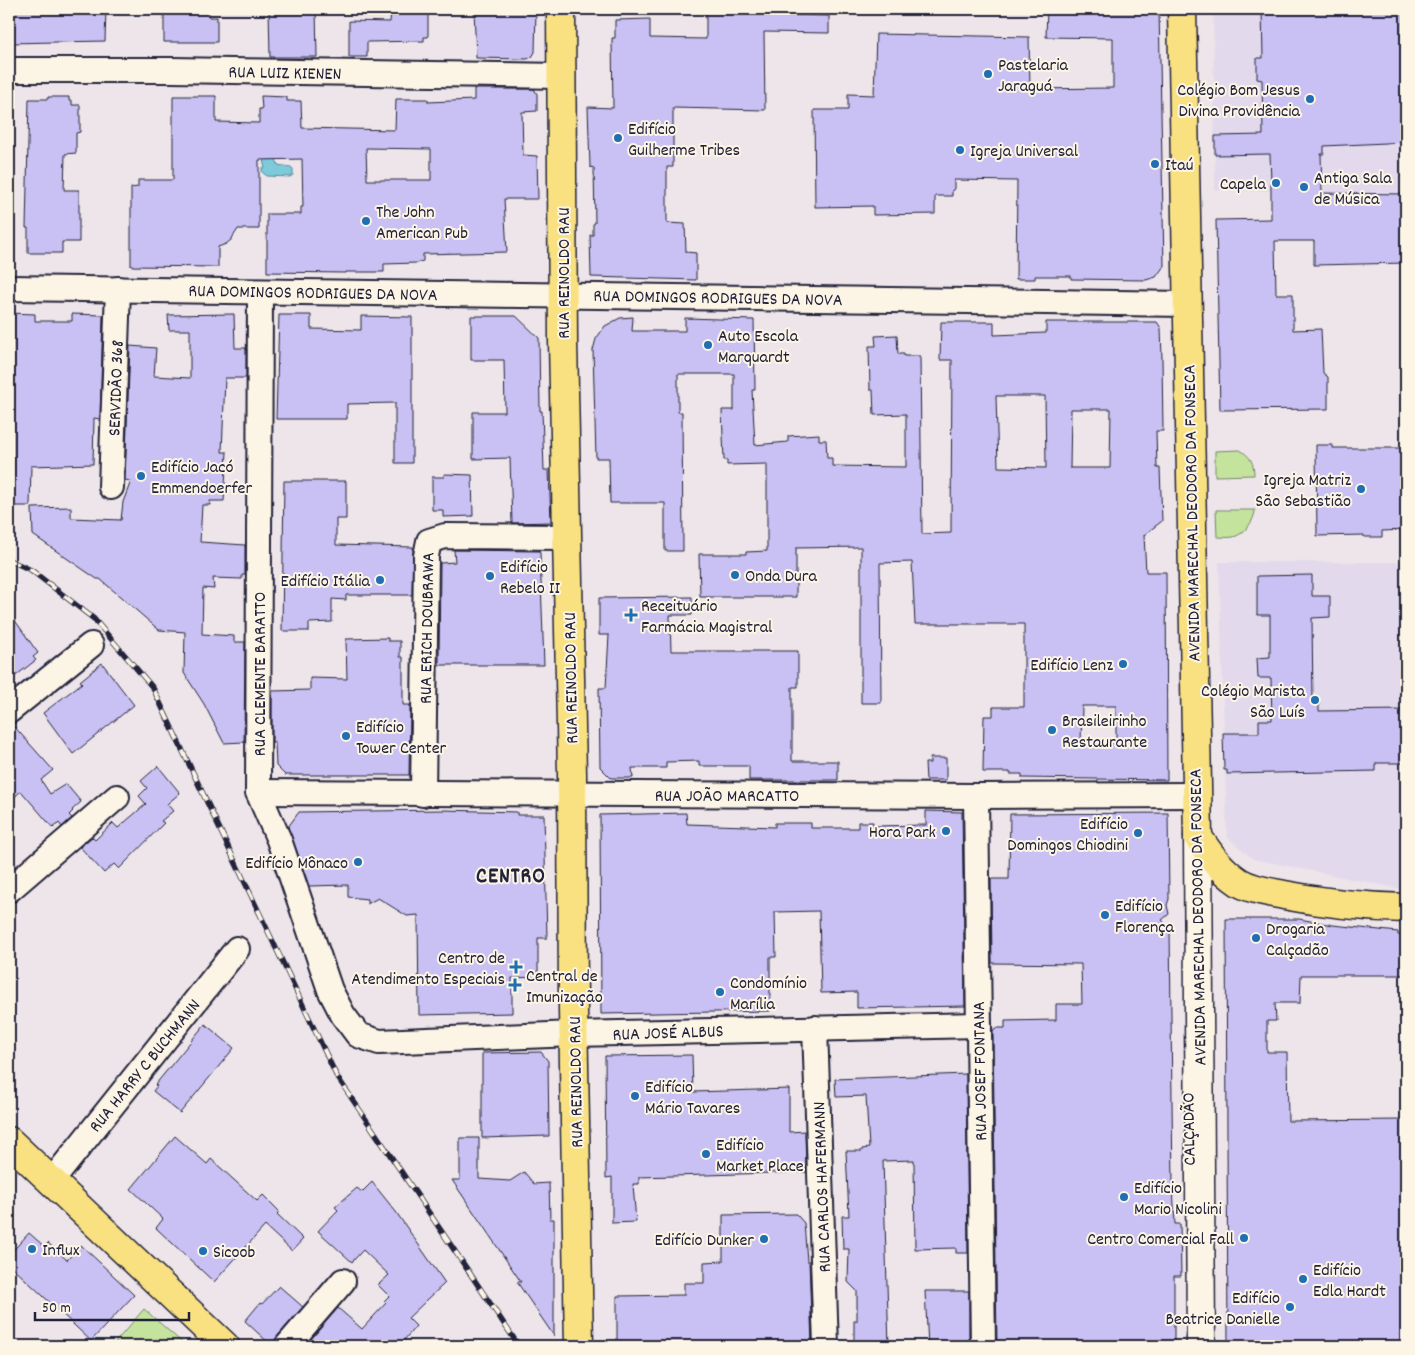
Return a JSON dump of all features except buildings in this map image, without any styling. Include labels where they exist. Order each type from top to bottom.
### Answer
[{"type":"main road","name":"RUA REINOLDO RAU","points":[[560,9],[566,537],[572,794],[579,1346]]},
{"type":"main road","name":"AVENIDA MARECHAL DEODORO DA FONSECA","points":[[1182,9],[1198,837]]},
{"type":"main road","points":[[1198,837],[1216,863],[1241,883],[1262,891],[1355,905],[1406,908]]},
{"type":"main road","points":[[9,1141],[225,1346]]},
{"type":"street","name":"RUA LUIZ KIENEN","points":[[9,70],[172,70],[561,76]]},
{"type":"street","name":"RUA DOMINGOS RODRIGUES DA NOVA","points":[[9,288],[1187,304]]},
{"type":"street","name":"SERVIDÃO 368","points":[[111,487],[118,289]]},
{"type":"street","name":"RUA CLEMENTE BARATTO","points":[[260,292],[258,792],[279,840],[330,990],[343,1015],[358,1035]]},
{"type":"street","name":"RUA ERICH DOUBRAWA","points":[[423,794],[426,556],[429,541],[445,536],[566,537]]},
{"type":"street","points":[[9,711],[91,645]]},
{"type":"street","name":"RUA JOÃO MARCATTO","points":[[258,792],[976,796],[1196,795]]},
{"type":"street","name":"RUA JOSEF FONTANA","points":[[976,796],[983,1346]]},
{"type":"street","points":[[9,890],[117,797]]},
{"type":"street","name":"AVENIDA MARECHAL DEODORO DA FONSECA","points":[[1198,837],[1201,1346]]},
{"type":"street","name":"CALÇADÃO","points":[[1190,1346],[1186,900],[1198,878]]},
{"type":"street","name":"CALÇADÃO","points":[[1198,878],[1210,901],[1212,1346]]},
{"type":"street","name":"RUA HARRY C BUCHMANN","points":[[51,1182],[236,949]]},
{"type":"street","name":"RUA JOSÉ ALBUS","points":[[358,1035],[379,1042],[574,1034],[979,1025]]},
{"type":"street","name":"RUA CARLOS HAFERMANN","points":[[815,1028],[826,1346]]},
{"type":"street","points":[[287,1346],[343,1281]]},
{"type":"shaded area","name":"Colégio Bom Jesus Divina Providência","points":[[1213,9],[1406,9],[1406,194],[1215,190]]},
{"type":"shaded area","name":"Colégio Marista São Luís","points":[[1219,562],[1406,562],[1406,890],[1253,859],[1227,837]]},
{"type":"green space","points":[[1240,450],[1251,461],[1254,475],[1215,476],[1215,451]]},
{"type":"green space","points":[[1216,510],[1255,510],[1255,514],[1245,530],[1237,536],[1217,537]]},
{"type":"green space","points":[[144,1309],[186,1346],[112,1346]]},
{"type":"water","points":[[267,155],[275,156],[278,165],[291,167],[293,175],[290,177],[267,176],[262,172],[262,168],[265,168],[263,160]]},
{"type":"railway","points":[[9,560],[31,570],[94,619],[153,688],[336,1075],[519,1346]]},
{"type":"place","name":"Pastelaria Jaraguá","points":[[988,74]]},
{"type":"place","name":"Colégio Bom Jesus Divina Providência","points":[[1310,99]]},
{"type":"place","name":"Edifício Guilherme Tribes","points":[[618,138]]},
{"type":"place","name":"Igreja Universal","points":[[960,150]]},
{"type":"place","name":"Itaú","points":[[1155,164]]},
{"type":"place","name":"Capela","points":[[1276,183]]},
{"type":"place","name":"Antiga Sala de Música","points":[[1304,187]]},
{"type":"place","name":"The John American Pub","points":[[366,221]]},
{"type":"place","name":"Auto Escola Marquardt","points":[[708,345]]},
{"type":"place","name":"Edifício Jacó Emmendoerfer","points":[[141,476]]},
{"type":"place","name":"Igreja Matriz São Sebastião","points":[[1361,489]]},
{"type":"place","name":"Onda Dura","points":[[735,575]]},
{"type":"place","name":"Edifício Rebelo II","points":[[490,576]]},
{"type":"place","name":"Edifício Itália","points":[[380,580]]},
{"type":"place","name":"Receituário Farmácia Magistral","points":[[631,615]]},
{"type":"place","name":"Edifício Lenz","points":[[1123,664]]},
{"type":"place","name":"Colégio Marista São Luís","points":[[1315,700]]},
{"type":"place","name":"Brasileirinho Restaurante","points":[[1052,730]]},
{"type":"place","name":"Edifício Tower Center","points":[[346,736]]},
{"type":"place","name":"Hora Park","points":[[946,831]]},
{"type":"place","name":"Edifício Domingos Chiodini","points":[[1138,833]]},
{"type":"place","name":"Edifício Mônaco","points":[[358,862]]},
{"type":"place","name":"Edifício Florença","points":[[1105,915]]},
{"type":"place","name":"Drogaria Calçadão","points":[[1256,938]]},
{"type":"place","name":"Centro de Atendimento Especiais","points":[[516,967]]},
{"type":"place","name":"Central de Imunização","points":[[515,985]]},
{"type":"place","name":"Condomínio Marília","points":[[720,992]]},
{"type":"place","name":"Edifício Mário Tavares","points":[[635,1096]]},
{"type":"place","name":"Edifício Market Place","points":[[706,1154]]},
{"type":"place","name":"Edifício Mario Nicolini","points":[[1124,1197]]},
{"type":"place","name":"Centro Comercial Fall","points":[[1244,1238]]},
{"type":"place","name":"Edifício Dunker","points":[[764,1239]]},
{"type":"place","name":"Influx","points":[[32,1249]]},
{"type":"place","name":"Sicoob","points":[[203,1251]]},
{"type":"place","name":"Edifício Edla Hardt","points":[[1303,1279]]},
{"type":"place","name":"Edifício Beatrice Danielle","points":[[1290,1307]]},
{"type":"district","name":"CENTRO","points":[[511,874]]}]
